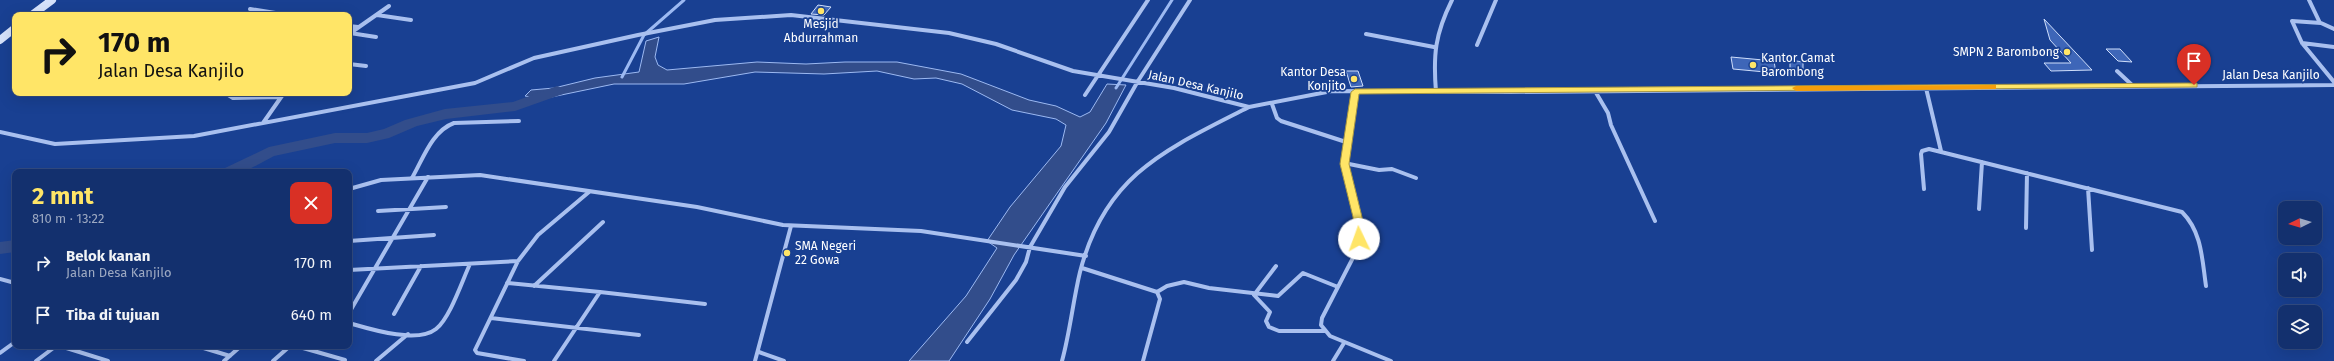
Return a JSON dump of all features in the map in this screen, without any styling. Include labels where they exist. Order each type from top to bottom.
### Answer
[{"type":"street","points":[[36,12],[52,0]]},
{"type":"street","points":[[1085,95],[1148,0]]},
{"type":"street","points":[[966,342],[1016,280],[1026,262],[1030,247],[1069,182],[1109,132],[1138,82],[1190,0]]},
{"type":"street","points":[[1436,92],[1434,47],[1438,27],[1452,0]]},
{"type":"street","points":[[1477,45],[1496,0]]},
{"type":"street","points":[[2309,0],[2321,23]]},
{"type":"street","points":[[352,32],[389,6]]},
{"type":"street","points":[[250,9],[269,12]]},
{"type":"street","points":[[377,15],[411,20]]},
{"type":"street","name":"Jalan Desa Kanjilo","points":[[0,132],[43,143],[67,144],[194,136],[475,83],[493,77],[534,58],[638,35],[725,19],[804,16],[949,33],[996,44],[1073,71],[1174,88],[1249,107],[1272,104],[1317,93],[1355,92],[1926,88],[2334,83]]},
{"type":"street","points":[[2334,29],[2321,23],[2292,21],[2302,43],[2334,83]]},
{"type":"street","points":[[352,27],[358,28]]},
{"type":"street","points":[[0,40],[12,30]]},
{"type":"street","points":[[352,34],[376,37]]},
{"type":"street","points":[[1366,34],[1434,47]]},
{"type":"street","points":[[2302,43],[2334,47]]},
{"type":"street","points":[[352,64],[366,66]]},
{"type":"street","points":[[2117,71],[2132,86]]},
{"type":"street","points":[[1926,88],[1940,151]]},
{"type":"street","points":[[1595,91],[1608,113],[1611,125],[1655,220]]},
{"type":"street","points":[[1355,92],[1353,115],[1346,142],[1344,164],[1358,217],[1358,248],[1322,318],[1321,325],[1325,331],[1344,343],[1391,361]]},
{"type":"street","points":[[230,96],[233,98],[281,97]]},
{"type":"street","points":[[262,123],[281,97]]},
{"type":"street","points":[[1272,104],[1277,118],[1281,121],[1346,142]]},
{"type":"street","points":[[1062,361],[1082,268],[1101,219],[1110,202],[1130,179],[1169,150],[1249,107]]},
{"type":"street","points":[[412,178],[440,131],[446,125],[454,123],[519,121]]},
{"type":"street","points":[[1924,189],[1922,151],[1929,149],[2182,212],[2191,218],[2196,230],[2206,286]]},
{"type":"street","points":[[1980,209],[1982,162]]},
{"type":"street","points":[[1344,164],[1379,170],[1392,169],[1416,178]]},
{"type":"street","points":[[2026,228],[2027,173]]},
{"type":"street","points":[[352,188],[381,180],[480,175],[696,207],[791,226],[921,231],[979,238],[1086,256]]},
{"type":"street","points":[[352,304],[428,177]]},
{"type":"street","points":[[2088,188],[2092,250]]},
{"type":"street","points":[[524,361],[475,352],[518,261],[538,235],[589,192]]},
{"type":"street","points":[[378,211],[446,207]]},
{"type":"street","points":[[534,286],[603,222]]},
{"type":"street","points":[[755,361],[759,352],[774,285],[788,242],[791,226]]},
{"type":"street","points":[[352,241],[434,235]]},
{"type":"street","points":[[352,270],[518,261]]},
{"type":"street","points":[[352,324],[408,334],[425,334],[437,329],[470,264]]},
{"type":"street","points":[[394,314],[421,266]]},
{"type":"street","points":[[1254,295],[1276,266]]},
{"type":"street","points":[[1082,268],[1157,292],[1167,286],[1184,282],[1209,288],[1254,295],[1280,296],[1299,274],[1303,273],[1338,287]]},
{"type":"street","points":[[0,280],[12,282]]},
{"type":"street","points":[[507,283],[705,304]]},
{"type":"street","points":[[554,361],[600,292]]},
{"type":"street","points":[[1143,361],[1160,300],[1157,292]]},
{"type":"street","points":[[1254,295],[1270,312],[1266,322],[1269,327],[1279,331],[1325,331]]},
{"type":"street","points":[[491,318],[639,335]]},
{"type":"street","points":[[376,361],[408,334]]},
{"type":"street","points":[[1333,361],[1344,343]]},
{"type":"street","points":[[0,352],[12,344]]},
{"type":"street","points":[[36,361],[52,349]]},
{"type":"street","points":[[70,349],[108,361]]},
{"type":"street","points":[[207,349],[230,356]]},
{"type":"street","points":[[224,361],[238,349]]},
{"type":"street","points":[[273,361],[287,349]]},
{"type":"street","points":[[306,349],[345,360]]},
{"type":"street","points":[[759,352],[784,361]]},
{"type":"water","points":[[659,37],[655,57],[658,65],[667,70],[757,62],[806,64],[897,62],[961,74],[1029,100],[1056,106],[1080,117],[1090,112],[1107,84],[1126,85],[1106,123],[1014,255],[990,299],[949,361],[909,361],[966,296],[997,248],[987,241],[1010,207],[1061,146],[1066,125],[1056,119],[1012,110],[962,84],[936,78],[914,79],[877,71],[824,74],[755,72],[684,84],[614,84],[542,99],[525,96],[531,90],[554,88],[595,78],[639,72],[646,41]]},
{"type":"building","name":"Mesjid Abdurrahman","points":[[818,5],[831,7],[824,15],[811,14]]},
{"type":"building","points":[[2044,19],[2092,70],[2051,71],[2044,63],[2071,63],[2050,40]]},
{"type":"building","points":[[2106,49],[2120,49],[2132,62],[2118,61]]},
{"type":"building","name":"Kantor Camat Barombong","points":[[1731,57],[1774,61],[1776,73],[1733,69]]},
{"type":"building","points":[[1790,60],[1803,62],[1803,74],[1790,71]]},
{"type":"building","name":"Kantor Desa Konjito","points":[[1346,71],[1358,71],[1363,86],[1351,87]]},
{"type":"waterway","points":[[622,77],[644,35],[684,0]]},
{"type":"waterway","points":[[1116,88],[1172,0]]},
{"type":"waterway","points":[[237,169],[269,152],[335,138],[367,138],[389,133],[411,123],[445,114],[515,106],[557,91]]},
{"type":"waterway","points":[[0,248],[12,246]]},
{"type":"slow traffic","points":[[1796,88],[1994,87]]},
{"type":"place","name":"Mesjid Abdurrahman","points":[[821,11]]},
{"type":"place","name":"SMPN 2 Barombong","points":[[2067,52]]},
{"type":"place","name":"Kantor Camat Barombong","points":[[1753,65]]},
{"type":"place","name":"Kantor Desa Konjito","points":[[1354,79]]},
{"type":"place","name":"SMA Negeri 22 Gowa","points":[[787,253]]},
{"type":"route","points":[[1359,239],[1358,217],[1344,164],[1346,142],[1353,115],[1355,92],[1553,92],[2194,85]]}]
